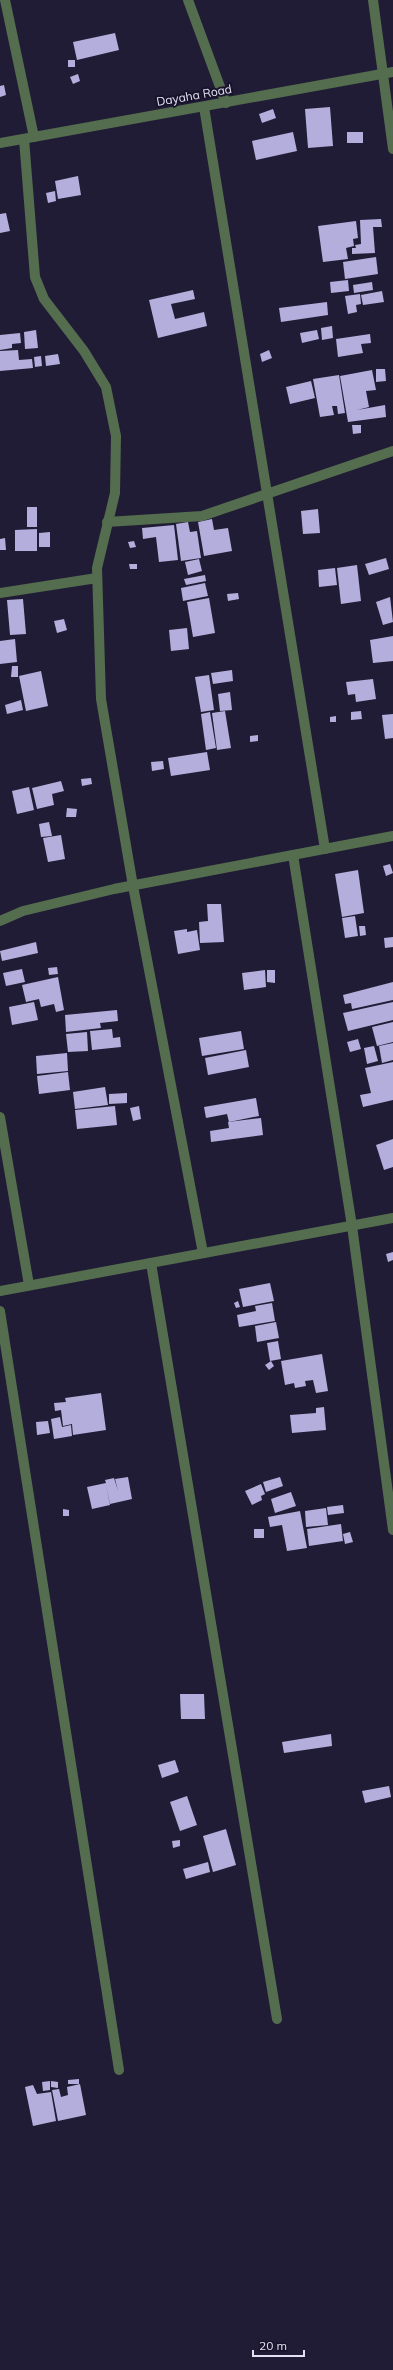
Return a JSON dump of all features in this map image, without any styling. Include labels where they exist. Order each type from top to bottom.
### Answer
[{"type":"street","points":[[5,0],[29,138],[35,277],[44,299],[84,352],[106,387],[116,436],[115,493],[97,568],[101,699],[133,886],[202,1253]]},
{"type":"street","points":[[188,0],[226,103]]},
{"type":"street","points":[[373,0],[393,149]]},
{"type":"street","name":"Dayaha Road","points":[[0,143],[393,72]]},
{"type":"street","points":[[204,107],[325,849]]},
{"type":"street","points":[[107,522],[202,516],[393,451]]},
{"type":"street","points":[[0,593],[97,578]]},
{"type":"street","points":[[0,921],[23,911],[133,886],[393,836]]},
{"type":"street","points":[[294,855],[352,1226],[393,1530]]},
{"type":"street","points":[[0,1117],[29,1286]]},
{"type":"street","points":[[0,1291],[393,1218]]},
{"type":"street","points":[[151,1263],[276,2020]]},
{"type":"street","points":[[0,1311],[119,2070]]},
{"type":"building","points":[[115,33],[119,50],[77,60],[73,42]]},
{"type":"building","points":[[68,60],[75,60],[75,67],[68,67]]},
{"type":"building","points":[[78,74],[80,81],[73,84],[70,77]]},
{"type":"building","points":[[4,85],[6,95],[0,97],[0,86]]},
{"type":"building","points":[[330,107],[333,146],[308,148],[305,109]]},
{"type":"building","points":[[273,109],[276,118],[262,123],[259,114]]},
{"type":"building","points":[[293,132],[297,151],[256,160],[252,141]]},
{"type":"building","points":[[347,132],[363,132],[363,143],[347,143]]},
{"type":"building","points":[[78,176],[81,195],[58,199],[55,181]]},
{"type":"building","points":[[55,191],[56,201],[48,203],[46,193]]},
{"type":"building","points":[[6,213],[10,231],[0,233],[0,214]]},
{"type":"building","points":[[381,219],[382,227],[373,227],[375,253],[352,254],[352,248],[356,248],[355,245],[361,244],[360,220]]},
{"type":"building","points":[[356,221],[358,238],[353,239],[354,246],[346,248],[348,259],[323,262],[318,226]]},
{"type":"building","points":[[376,257],[378,274],[345,279],[343,262]]},
{"type":"building","points":[[348,280],[349,291],[331,293],[330,282]]},
{"type":"building","points":[[372,282],[373,290],[354,293],[353,285]]},
{"type":"building","points":[[193,290],[195,299],[171,304],[175,319],[204,312],[207,326],[158,338],[149,300]]},
{"type":"building","points":[[382,291],[384,302],[363,305],[361,295]]},
{"type":"building","points":[[360,294],[361,304],[356,305],[357,312],[348,314],[345,296]]},
{"type":"building","points":[[327,302],[328,315],[281,322],[279,308]]},
{"type":"building","points":[[332,326],[333,338],[322,340],[321,328]]},
{"type":"building","points":[[36,330],[38,348],[25,349],[24,332]]},
{"type":"building","points":[[317,330],[319,339],[302,343],[300,333]]},
{"type":"building","points":[[20,333],[21,343],[12,344],[12,348],[0,350],[0,335]]},
{"type":"building","points":[[370,334],[371,343],[361,344],[363,353],[338,357],[336,339]]},
{"type":"building","points":[[18,350],[19,360],[32,359],[33,368],[0,371],[0,351]]},
{"type":"building","points":[[269,350],[272,358],[262,362],[260,354]]},
{"type":"building","points":[[58,354],[60,364],[46,366],[45,356]]},
{"type":"building","points":[[41,356],[42,366],[35,367],[34,357]]},
{"type":"building","points":[[376,369],[385,369],[386,381],[376,382]]},
{"type":"building","points":[[372,370],[376,390],[366,391],[369,407],[357,410],[385,405],[386,417],[348,422],[340,376]]},
{"type":"building","points":[[339,375],[345,413],[338,414],[337,406],[332,406],[334,415],[320,417],[313,379]]},
{"type":"building","points":[[311,381],[315,398],[290,404],[286,387]]},
{"type":"building","points":[[352,425],[361,425],[361,433],[353,434]]},
{"type":"building","points":[[27,507],[37,507],[37,527],[27,527]]},
{"type":"building","points":[[318,509],[320,533],[303,534],[301,511]]},
{"type":"building","points":[[212,519],[214,530],[228,528],[232,551],[204,556],[198,522]]},
{"type":"building","points":[[188,522],[190,532],[197,531],[201,558],[181,561],[176,524]]},
{"type":"building","points":[[174,525],[178,560],[159,562],[156,537],[143,539],[142,528]]},
{"type":"building","points":[[37,529],[37,551],[15,551],[15,530]]},
{"type":"building","points":[[50,532],[50,547],[39,547],[39,533]]},
{"type":"building","points":[[5,538],[6,550],[0,550],[0,539]]},
{"type":"building","points":[[134,541],[136,547],[130,548],[128,542]]},
{"type":"building","points":[[386,558],[389,569],[369,575],[365,564]]},
{"type":"building","points":[[199,559],[202,571],[188,575],[185,562]]},
{"type":"building","points":[[129,564],[137,564],[137,569],[130,569]]},
{"type":"building","points":[[357,565],[361,601],[341,604],[337,568]]},
{"type":"building","points":[[335,568],[337,585],[319,587],[318,570]]},
{"type":"building","points":[[205,575],[206,581],[186,585],[184,579]]},
{"type":"building","points":[[205,583],[208,596],[183,601],[181,588]]},
{"type":"building","points":[[238,593],[239,599],[228,601],[227,594]]},
{"type":"building","points":[[390,597],[393,622],[383,625],[376,602]]},
{"type":"building","points":[[209,598],[215,633],[193,637],[187,602]]},
{"type":"building","points":[[23,599],[26,634],[10,635],[7,600]]},
{"type":"building","points":[[64,619],[67,630],[57,633],[54,621]]},
{"type":"building","points":[[187,628],[189,649],[171,651],[169,630]]},
{"type":"building","points":[[393,636],[393,661],[373,663],[370,640]]},
{"type":"building","points":[[15,639],[17,662],[0,664],[0,641]]},
{"type":"building","points":[[12,666],[18,666],[18,677],[11,677]]},
{"type":"building","points":[[232,670],[233,681],[213,684],[211,673]]},
{"type":"building","points":[[41,671],[48,706],[26,711],[19,676]]},
{"type":"building","points":[[209,675],[214,710],[201,712],[195,677]]},
{"type":"building","points":[[373,679],[376,699],[356,702],[355,694],[348,695],[346,682]]},
{"type":"building","points":[[230,692],[232,710],[220,711],[218,694]]},
{"type":"building","points":[[21,700],[23,710],[7,714],[5,705]]},
{"type":"building","points":[[225,711],[231,748],[217,750],[212,713]]},
{"type":"building","points":[[361,711],[362,719],[351,720],[351,712]]},
{"type":"building","points":[[210,712],[216,748],[206,750],[201,714]]},
{"type":"building","points":[[393,714],[393,738],[385,739],[382,715]]},
{"type":"building","points":[[336,716],[336,722],[330,722],[330,717]]},
{"type":"building","points":[[258,735],[258,741],[250,742],[250,736]]},
{"type":"building","points":[[207,752],[210,770],[171,776],[168,758]]},
{"type":"building","points":[[163,761],[164,769],[152,771],[151,762]]},
{"type":"building","points":[[91,778],[92,784],[82,786],[81,779]]},
{"type":"building","points":[[61,781],[64,791],[52,794],[54,805],[37,809],[32,788]]},
{"type":"building","points":[[29,787],[34,810],[17,814],[12,791]]},
{"type":"building","points":[[67,808],[77,809],[76,817],[66,817]]},
{"type":"building","points":[[49,822],[52,836],[41,837],[39,824]]},
{"type":"building","points":[[61,835],[65,859],[48,862],[43,838]]},
{"type":"building","points":[[390,864],[393,873],[386,876],[383,866]]},
{"type":"building","points":[[358,870],[364,913],[342,917],[335,874]]},
{"type":"building","points":[[207,904],[221,904],[224,942],[200,943],[199,922],[208,921]]},
{"type":"building","points":[[355,916],[358,936],[345,938],[342,918]]},
{"type":"building","points":[[359,926],[365,926],[366,935],[360,936]]},
{"type":"building","points":[[187,929],[187,932],[197,930],[200,950],[178,954],[174,931]]},
{"type":"building","points":[[393,937],[393,947],[385,948],[384,938]]},
{"type":"building","points":[[36,942],[38,953],[2,961],[0,951]]},
{"type":"building","points":[[57,967],[58,974],[49,975],[48,968]]},
{"type":"building","points":[[22,969],[25,982],[6,986],[3,973]]},
{"type":"building","points":[[265,970],[266,987],[244,990],[242,973]]},
{"type":"building","points":[[267,970],[275,970],[275,983],[267,982]]},
{"type":"building","points":[[58,977],[64,1010],[56,1012],[54,1004],[41,1007],[39,999],[26,1002],[22,985]]},
{"type":"building","points":[[393,982],[393,1000],[352,1009],[351,1003],[345,1004],[343,995]]},
{"type":"building","points":[[34,1002],[38,1020],[12,1025],[9,1007]]},
{"type":"building","points":[[393,1002],[393,1020],[348,1031],[343,1013]]},
{"type":"building","points":[[117,1010],[118,1021],[100,1023],[101,1028],[66,1032],[65,1015]]},
{"type":"building","points":[[393,1022],[393,1042],[377,1046],[372,1027]]},
{"type":"building","points":[[112,1029],[113,1038],[120,1037],[121,1047],[92,1050],[90,1031]]},
{"type":"building","points":[[241,1031],[244,1049],[202,1056],[199,1038]]},
{"type":"building","points":[[87,1032],[88,1051],[68,1052],[66,1034]]},
{"type":"building","points":[[358,1039],[361,1049],[350,1052],[347,1042]]},
{"type":"building","points":[[393,1043],[393,1060],[382,1063],[379,1046]]},
{"type":"building","points":[[374,1046],[378,1061],[367,1064],[364,1048]]},
{"type":"building","points":[[246,1050],[249,1067],[208,1075],[205,1058]]},
{"type":"building","points":[[67,1053],[68,1071],[37,1074],[36,1056]]},
{"type":"building","points":[[393,1062],[393,1100],[363,1107],[360,1095],[371,1093],[365,1068]]},
{"type":"building","points":[[68,1072],[70,1090],[39,1094],[37,1076]]},
{"type":"building","points":[[105,1087],[108,1105],[75,1109],[73,1092]]},
{"type":"building","points":[[127,1093],[127,1103],[109,1104],[109,1094]]},
{"type":"building","points":[[256,1098],[259,1116],[229,1122],[227,1114],[206,1118],[204,1107]]},
{"type":"building","points":[[115,1106],[117,1125],[77,1129],[75,1110]]},
{"type":"building","points":[[139,1106],[141,1119],[133,1121],[130,1108]]},
{"type":"building","points":[[261,1118],[263,1135],[211,1142],[210,1131],[229,1128],[228,1122]]},
{"type":"building","points":[[393,1139],[393,1167],[384,1170],[376,1145]]},
{"type":"building","points":[[393,1252],[393,1260],[388,1262],[386,1254]]},
{"type":"building","points":[[270,1283],[274,1301],[243,1307],[239,1289]]},
{"type":"building","points":[[238,1301],[240,1307],[236,1308],[234,1303]]},
{"type":"building","points":[[272,1303],[275,1321],[239,1327],[237,1315],[256,1311],[255,1306]]},
{"type":"building","points":[[276,1322],[279,1338],[257,1342],[255,1326]]},
{"type":"building","points":[[278,1341],[281,1359],[270,1361],[267,1343]]},
{"type":"building","points":[[322,1354],[328,1391],[316,1393],[313,1380],[305,1381],[306,1386],[295,1388],[294,1383],[285,1385],[281,1361]]},
{"type":"building","points":[[271,1361],[274,1366],[269,1370],[265,1365]]},
{"type":"building","points":[[101,1393],[106,1430],[73,1435],[72,1424],[63,1426],[61,1410],[55,1411],[54,1403],[66,1402],[65,1398]]},
{"type":"building","points":[[324,1407],[326,1430],[292,1433],[290,1415],[316,1413],[316,1408]]},
{"type":"building","points":[[60,1417],[62,1427],[71,1425],[72,1436],[54,1439],[51,1419]]},
{"type":"building","points":[[48,1421],[50,1433],[37,1435],[36,1422]]},
{"type":"building","points":[[128,1477],[132,1499],[110,1504],[106,1485],[110,1505],[92,1509],[87,1487],[106,1483],[105,1480],[114,1478],[118,1491],[115,1479]]},
{"type":"building","points":[[280,1477],[283,1486],[266,1492],[263,1482]]},
{"type":"building","points":[[261,1484],[265,1494],[261,1496],[262,1500],[252,1505],[245,1491]]},
{"type":"building","points":[[291,1492],[296,1506],[275,1513],[271,1499]]},
{"type":"building","points":[[343,1505],[344,1513],[328,1515],[327,1507]]},
{"type":"building","points":[[326,1508],[328,1525],[306,1527],[305,1511]]},
{"type":"building","points":[[63,1509],[69,1510],[69,1516],[63,1516]]},
{"type":"building","points":[[300,1511],[307,1548],[287,1551],[282,1525],[270,1527],[268,1517]]},
{"type":"building","points":[[341,1524],[343,1541],[309,1546],[307,1529]]},
{"type":"building","points":[[254,1529],[264,1529],[264,1538],[254,1538]]},
{"type":"building","points":[[350,1532],[353,1542],[345,1544],[343,1534]]},
{"type":"building","points":[[180,1694],[204,1694],[205,1719],[181,1719]]},
{"type":"building","points":[[331,1734],[332,1746],[284,1753],[282,1742]]},
{"type":"building","points":[[175,1760],[179,1772],[162,1778],[158,1765]]},
{"type":"building","points":[[389,1786],[391,1797],[365,1803],[362,1791]]},
{"type":"building","points":[[187,1796],[197,1825],[180,1831],[170,1802]]},
{"type":"building","points":[[226,1829],[236,1865],[213,1872],[203,1836]]},
{"type":"building","points":[[180,1840],[180,1846],[173,1848],[172,1841]]},
{"type":"building","points":[[208,1862],[210,1872],[186,1879],[183,1869]]},
{"type":"building","points":[[79,2079],[79,2084],[68,2084],[68,2080]]},
{"type":"building","points":[[50,2081],[50,2090],[43,2091],[42,2082]]},
{"type":"building","points":[[51,2081],[58,2082],[58,2088],[51,2087]]},
{"type":"building","points":[[80,2084],[86,2115],[58,2121],[52,2090],[59,2089],[61,2097],[68,2095],[67,2087]]},
{"type":"building","points":[[33,2085],[37,2094],[51,2092],[56,2121],[33,2126],[25,2087]]}]
